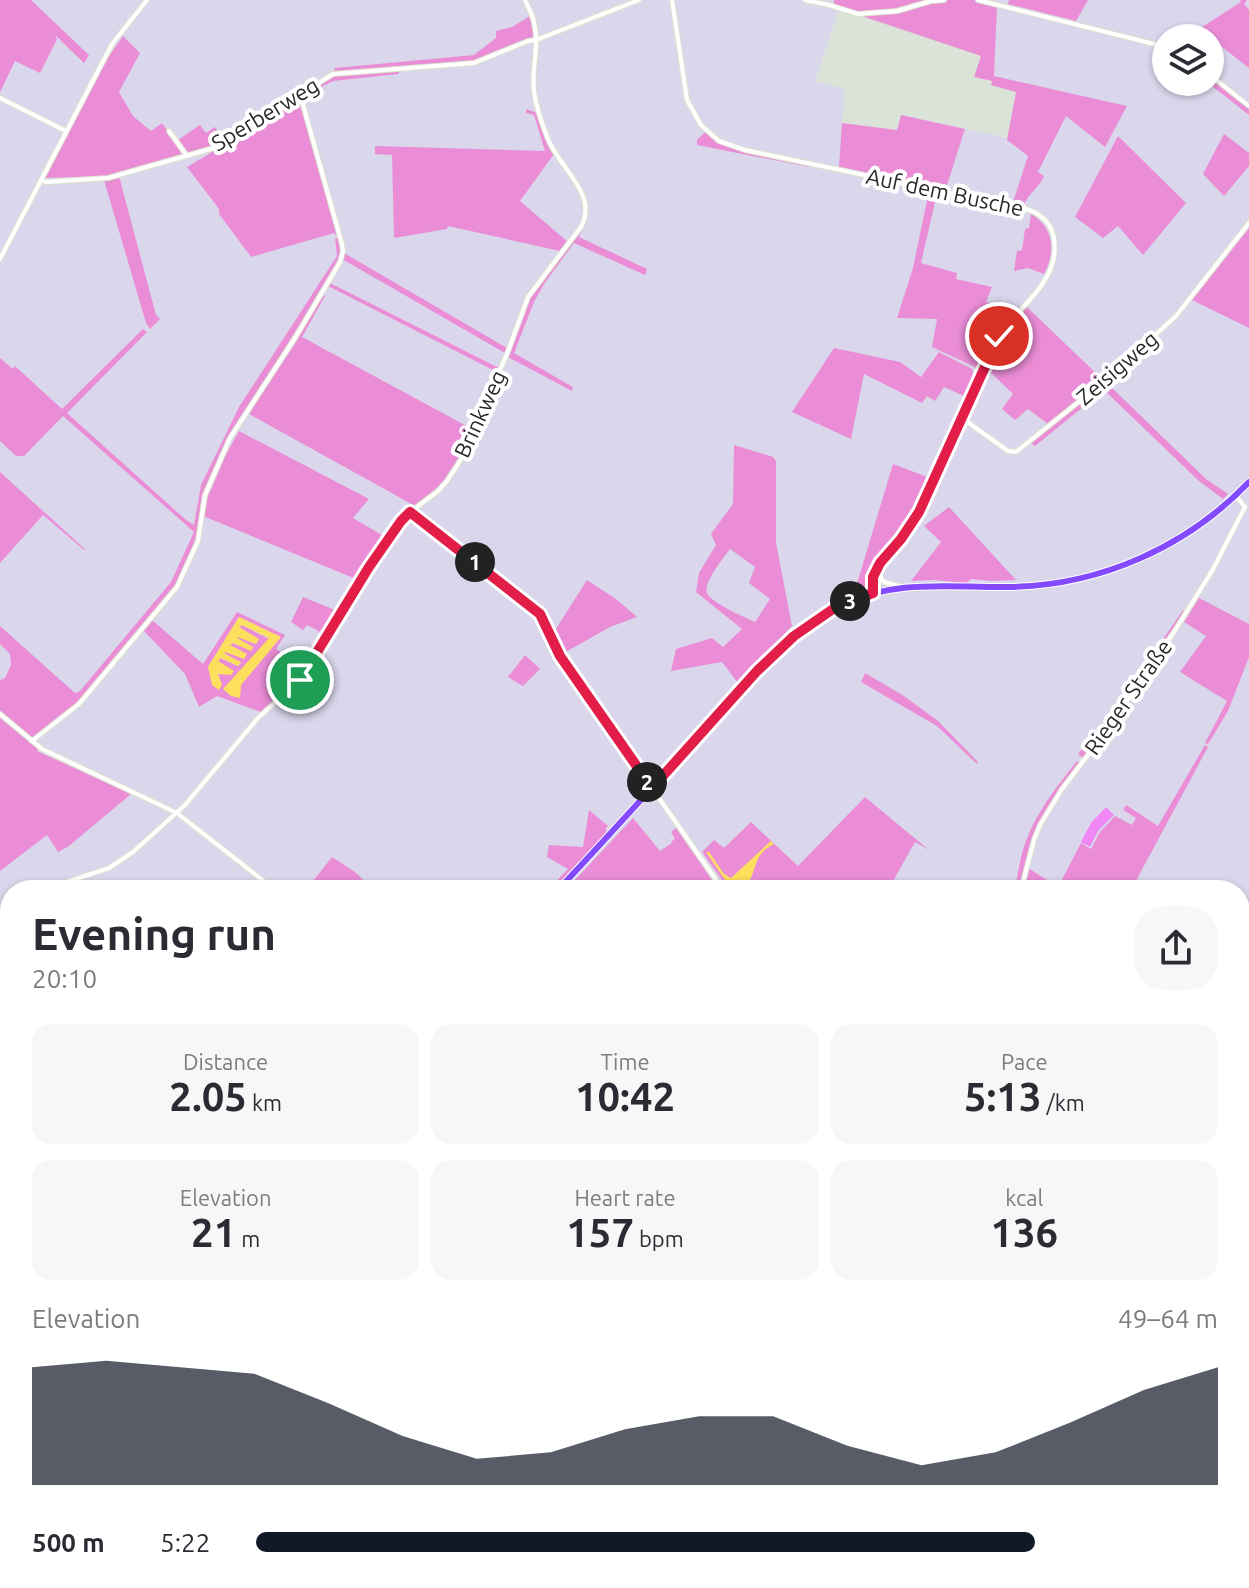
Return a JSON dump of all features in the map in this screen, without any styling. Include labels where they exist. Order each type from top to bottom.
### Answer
[{"type":"main road","points":[[567,880],[757,671],[794,636],[836,607],[876,592],[904,587],[1011,587],[1099,574],[1136,561],[1171,543],[1207,520],[1249,482]]},
{"type":"street","points":[[0,259],[112,44],[147,0]]},
{"type":"street","name":"Brinkweg","points":[[73,880],[109,868],[177,813],[258,718],[300,680],[401,521],[447,481],[469,447],[528,297],[585,219],[587,210],[583,194],[551,146],[539,112],[534,90],[534,21],[525,0]]},
{"type":"street","points":[[536,40],[639,0]]},
{"type":"street","name":"Auf dem Busche","points":[[672,0],[687,100],[701,125],[719,141],[745,150],[1032,211],[1052,230],[1055,242],[1052,267],[1038,290],[999,336],[919,512],[880,563],[877,572]]},
{"type":"street","points":[[805,0],[831,2],[858,14],[897,11],[944,0]]},
{"type":"street","points":[[978,0],[1152,44]]},
{"type":"street","name":"Sperberweg","points":[[41,180],[108,178],[221,144],[333,74],[474,63],[536,40]]},
{"type":"street","points":[[1224,86],[1249,106]]},
{"type":"street","points":[[32,741],[79,704],[177,587],[198,541],[205,495],[230,438],[340,262],[342,244],[300,94]]},
{"type":"street","points":[[0,98],[66,131]]},
{"type":"street","points":[[169,131],[187,156]]},
{"type":"street","name":"Zeisigweg","points":[[961,417],[1011,453],[1019,449],[1106,380],[1176,316],[1249,223]]},
{"type":"street","points":[[1236,496],[1247,508]]},
{"type":"street","name":"Rieger Straße","points":[[1023,880],[1040,825],[1062,789],[1110,726],[1174,632],[1247,508]]},
{"type":"street","points":[[410,512],[540,614],[560,656],[715,880]]},
{"type":"street","points":[[877,572],[884,582],[904,587]]},
{"type":"street","points":[[876,592],[877,572]]},
{"type":"street","points":[[0,714],[42,749],[177,813],[262,880]]},
{"type":"shaded area","points":[[0,0],[31,0],[89,55],[84,63],[55,35],[57,39],[40,73],[15,61],[0,92]]},
{"type":"shaded area","points":[[834,0],[973,0],[997,6],[994,76],[1127,106],[1105,147],[1066,116],[1038,172],[1044,176],[1042,180],[1024,205],[1013,202],[1028,156],[1007,140],[1016,92],[974,77],[981,56],[859,15],[834,4]]},
{"type":"shaded area","points":[[1009,0],[1088,0],[1076,21],[1008,4]]},
{"type":"shaded area","points":[[1247,0],[1244,4],[1249,10],[1249,68],[1224,48],[1224,24],[1207,24]]},
{"type":"shaded area","points":[[839,9],[982,56],[992,85],[1017,92],[1008,138],[901,115],[897,131],[842,123],[845,89],[815,81]]},
{"type":"shaded area","points":[[530,16],[534,38],[473,62],[334,72],[335,68],[474,55],[496,38],[496,31],[512,27]]},
{"type":"shaded area","points":[[123,36],[140,53],[119,92],[133,116],[151,131],[162,123],[184,156],[108,176],[45,177],[105,59]]},
{"type":"shaded area","points":[[401,69],[398,74],[333,81],[306,95],[305,92],[328,76]]},
{"type":"shaded area","points":[[1224,88],[1249,108],[1249,115],[1224,95]]},
{"type":"shaded area","points":[[301,99],[339,234],[251,257],[187,167]]},
{"type":"shaded area","points":[[526,109],[538,113],[554,154],[520,201],[568,242],[560,251],[448,226],[447,229],[394,238],[392,155],[375,154],[375,146],[545,151],[534,115],[526,113]]},
{"type":"shaded area","points":[[901,115],[965,129],[946,188],[839,167],[842,123],[897,130]]},
{"type":"shaded area","points":[[200,125],[206,133],[215,127],[224,140],[189,153],[178,140]]},
{"type":"shaded area","points":[[705,132],[719,142],[809,167],[697,145],[697,140]]},
{"type":"shaded area","points":[[1224,134],[1249,153],[1249,166],[1224,196],[1203,174]]},
{"type":"shaded area","points":[[1118,136],[1186,203],[1143,255],[1118,226],[1103,238],[1075,217]]},
{"type":"shaded area","points":[[119,176],[156,315],[160,319],[150,329],[104,180]]},
{"type":"shaded area","points":[[929,191],[937,193],[921,263],[957,273],[956,279],[992,287],[986,302],[1012,312],[977,368],[932,347],[937,319],[897,318],[913,268]]},
{"type":"shaded area","points":[[1031,214],[1039,219],[1051,241],[1044,274],[1028,268],[1014,271],[1017,251],[1022,250]]},
{"type":"shaded area","points":[[584,226],[579,237],[647,269],[645,275],[574,243],[544,284],[514,353],[573,387],[572,391],[508,357],[532,293]]},
{"type":"shaded area","points":[[1249,228],[1249,328],[1192,300]]},
{"type":"shaded area","points":[[335,238],[340,238],[342,251],[339,260],[227,443],[201,501],[197,541],[176,586],[79,701],[32,739],[0,711],[0,680],[5,678],[11,665],[10,654],[0,644],[0,626],[75,693],[80,691],[171,582],[194,532],[63,416],[24,456],[16,456],[0,441],[0,358],[13,369],[15,366],[62,409],[143,329],[147,332],[67,413],[194,525],[201,485],[239,407],[337,256]]},
{"type":"shaded area","points":[[344,253],[507,348],[505,353],[342,259]]},
{"type":"shaded area","points":[[330,283],[499,368],[489,394],[486,394],[495,371],[328,286]]},
{"type":"shaded area","points":[[322,294],[325,296],[302,337],[474,430],[450,473],[415,506],[249,414]]},
{"type":"shaded area","points":[[1027,307],[1103,380],[1048,424],[1028,409],[1015,420],[1002,409],[1013,394],[986,368]]},
{"type":"shaded area","points":[[834,348],[900,362],[921,377],[939,352],[972,369],[975,378],[966,397],[944,387],[935,401],[927,396],[922,403],[864,374],[851,439],[792,412]]},
{"type":"shaded area","points":[[1104,384],[1109,385],[1206,479],[1228,494],[1223,499],[1199,481],[1104,390],[1035,446],[1030,442]]},
{"type":"shaded area","points":[[239,431],[369,499],[353,518],[387,538],[356,579],[203,516],[209,489]]},
{"type":"shaded area","points":[[734,445],[773,457],[776,461],[776,543],[792,626],[738,683],[722,662],[671,671],[676,649],[712,638],[723,647],[742,629],[696,592],[699,573],[716,545],[711,534],[733,504]],"holes":[[[730,549],[755,567],[749,583],[770,599],[755,622],[714,601],[707,593],[708,583]]]},
{"type":"shaded area","points":[[893,464],[930,478],[904,529],[871,577],[870,585],[855,590]]},
{"type":"shaded area","points":[[0,472],[86,550],[43,515],[0,563]]},
{"type":"shaded area","points":[[949,507],[1016,580],[971,579],[967,583],[911,581],[941,542],[924,526]]},
{"type":"shaded area","points":[[587,580],[637,617],[610,627],[562,654],[552,635]]},
{"type":"shaded area","points":[[303,597],[340,612],[326,635],[307,625],[303,630],[291,622]]},
{"type":"shaded area","points":[[1199,598],[1249,624],[1249,657],[1228,711],[1208,744],[1205,743],[1227,701],[1180,672],[1206,636],[1184,622]]},
{"type":"shaded area","points":[[1183,610],[1148,668],[1083,758],[1078,754],[1131,686]]},
{"type":"shaded area","points":[[237,612],[285,635],[276,649],[306,668],[293,685],[261,712],[217,696],[199,707],[185,674],[143,630],[152,620],[203,664]],"holes":[[[239,617],[281,637],[231,696],[224,689],[269,639],[242,625],[238,628],[255,644],[237,636],[251,650],[232,643],[230,645],[244,658],[224,653],[241,663],[238,666],[220,658],[218,674],[208,667]]]},
{"type":"shaded area","points":[[239,617],[281,637],[241,685],[240,698],[231,696],[223,689],[269,638],[242,625],[239,627],[259,639],[256,644],[237,637],[253,647],[251,651],[233,643],[230,645],[247,654],[244,659],[225,652],[241,662],[238,666],[221,658],[218,661],[234,671],[231,675],[218,674],[222,685],[219,690],[212,685],[208,667]]},
{"type":"shaded area","points":[[525,655],[540,669],[523,686],[508,677]]},
{"type":"shaded area","points":[[865,673],[938,721],[977,764],[937,726],[861,682]]},
{"type":"shaded area","points":[[0,716],[37,751],[131,794],[69,846],[58,852],[47,835],[0,871]]},
{"type":"shaded area","points":[[1205,745],[1208,747],[1136,880],[1062,880],[1081,843],[1091,849],[1100,832],[1115,816],[1132,825],[1136,818],[1123,810],[1126,805],[1158,826]]},
{"type":"shaded area","points":[[1077,761],[1079,763],[1041,823],[1022,880],[1017,880],[1022,853],[1048,799]]},
{"type":"shaded area","points":[[865,797],[929,850],[915,842],[894,880],[722,880],[702,852],[714,840],[724,848],[751,822],[798,866]]},
{"type":"shaded area","points":[[1106,807],[1114,815],[1098,831],[1090,847],[1081,842],[1091,823]]},
{"type":"shaded area","points":[[589,810],[608,826],[605,829],[608,832],[562,880],[558,880],[568,869],[547,857],[549,845],[583,847]]},
{"type":"shaded area","points":[[633,818],[660,851],[675,839],[671,832],[676,828],[712,880],[575,880]]},
{"type":"shaded area","points":[[771,841],[774,844],[762,853],[750,880],[725,880],[706,852],[731,878]]},
{"type":"shaded area","points":[[332,857],[364,880],[314,880]]},
{"type":"shaded area","points":[[1028,868],[1047,880],[1025,880]]},
{"type":"route","points":[[300,680],[369,567],[410,512],[540,614],[560,656],[652,788],[757,671],[794,636],[836,607],[873,593],[873,577],[919,512],[999,336]]}]
